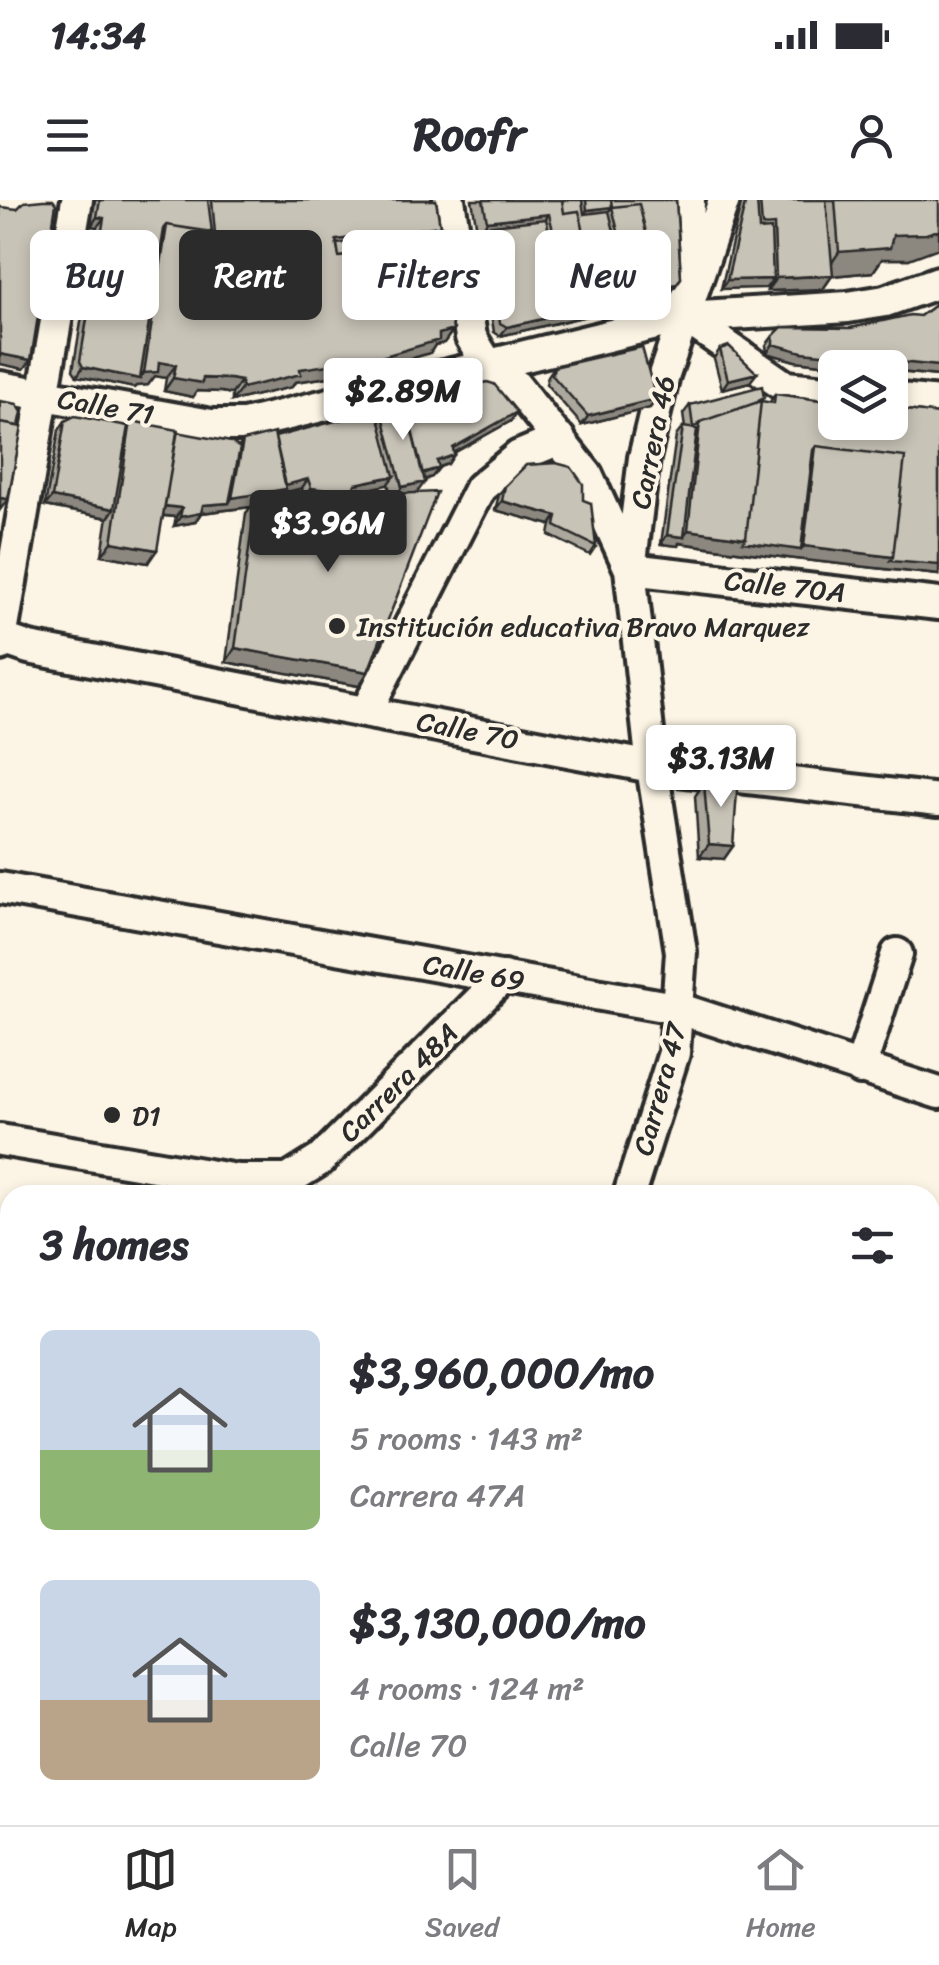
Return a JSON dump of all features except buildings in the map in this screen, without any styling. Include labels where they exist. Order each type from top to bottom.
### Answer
[{"type":"street","points":[[0,641],[78,200]]},
{"type":"street","name":"Carrera 47","points":[[450,200],[472,337],[488,365],[514,384],[587,475],[615,545],[630,569],[652,767],[681,952],[674,1052],[632,1185]]},
{"type":"street","name":"Carrera 46","points":[[686,317],[689,200]]},
{"type":"street","name":"Carrera 46","points":[[630,569],[644,458],[664,375],[724,200]]},
{"type":"street","name":"Calle 71","points":[[0,388],[212,425],[274,418],[686,317],[848,307],[885,301],[939,282]]},
{"type":"street","points":[[686,317],[786,387],[818,390]]},
{"type":"street","points":[[908,400],[939,403]]},
{"type":"street","points":[[367,710],[480,488],[519,456],[560,439]]},
{"type":"street","name":"Calle 70A","points":[[630,569],[939,604]]},
{"type":"street","name":"Calle 70","points":[[0,641],[652,767],[939,800]]},
{"type":"street","name":"Calle 69","points":[[0,888],[680,1009],[939,1093]]},
{"type":"street","points":[[860,1069],[898,954]]},
{"type":"street","name":"Carrera 48A","points":[[0,1140],[238,1180],[288,1180],[320,1160],[503,977]]},
{"type":"place","name":"Institución educativa Bravo Marquez","points":[[337,626]]},
{"type":"place","name":"D1","points":[[112,1115]]}]
